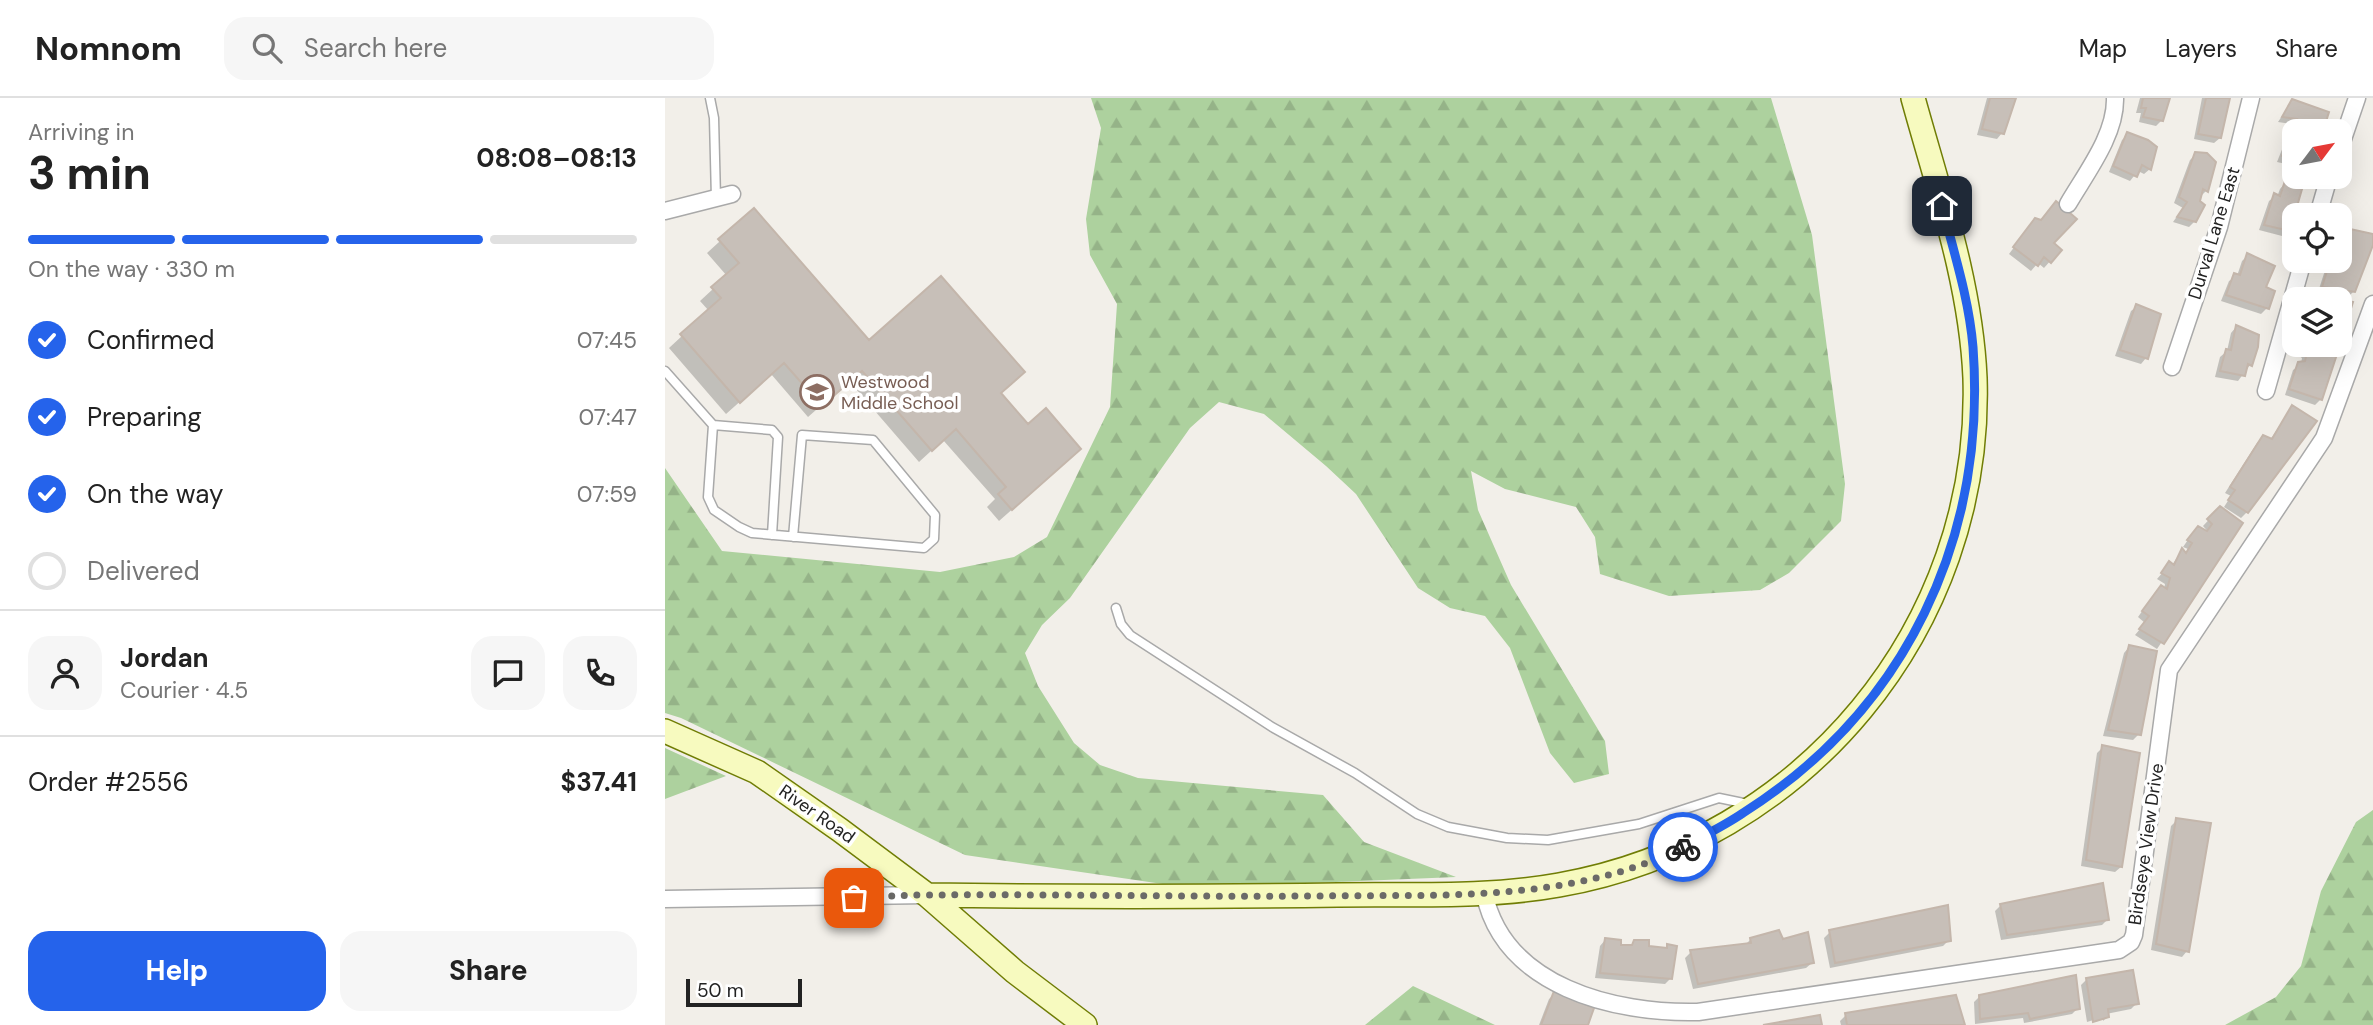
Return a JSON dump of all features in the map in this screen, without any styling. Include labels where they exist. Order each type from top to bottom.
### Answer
[{"type":"street","points":[[665,900],[927,895],[1201,897],[1519,891],[1563,884],[1639,865],[1709,833],[1755,805],[1825,749],[1859,714],[1887,679],[1923,619],[1944,572],[1956,528],[1967,478],[1973,428],[1973,344],[1961,276],[1913,98]]},
{"type":"street","points":[[2068,204],[2104,141],[2115,112],[2115,98]]},
{"type":"street","name":"Durval Lane East","points":[[2172,367],[2220,227],[2251,98]]},
{"type":"street","points":[[2350,119],[2357,98]]},
{"type":"street","points":[[665,211],[724,196]]},
{"type":"street","points":[[2266,391],[2300,273]]},
{"type":"street","name":"Birdseye View Drive","points":[[1484,892],[1488,912],[1495,927],[1528,964],[1549,979],[1571,992],[1601,1002],[1671,1013],[1698,1012],[1989,971],[2092,955],[2125,947],[2134,935],[2169,670],[2324,438],[2373,304]]},
{"type":"street","name":"River Road","points":[[665,731],[757,772],[840,830],[927,895],[1015,972],[1085,1025]]},
{"type":"lane","points":[[710,98],[724,196]]},
{"type":"lane","points":[[665,371],[713,425],[772,430],[779,437],[772,535]]},
{"type":"lane","points":[[713,425],[708,497],[714,510],[752,533],[793,537],[924,548],[934,539],[935,515],[873,440],[802,435],[793,537]]},
{"type":"lane","points":[[1116,608],[1121,624],[1130,635],[1272,727],[1355,773],[1417,814],[1448,827],[1507,838],[1548,840],[1639,824],[1719,798],[1755,805]]},
{"type":"green space","points":[[1091,98],[1771,98],[1812,235],[1845,484],[1841,521],[1789,573],[1760,590],[1669,596],[1600,574],[1595,537],[1576,507],[1505,489],[1471,471],[1478,510],[1511,585],[1605,741],[1609,774],[1574,783],[1550,753],[1510,648],[1485,616],[1450,608],[1418,588],[1356,494],[1326,466],[1264,414],[1219,402],[1190,428],[1070,598],[1042,625],[1025,653],[1038,686],[1074,743],[1100,765],[1138,778],[1323,795],[1364,842],[1456,877],[1190,888],[965,855],[681,718],[665,713],[665,468],[722,551],[940,572],[1014,557],[1047,537],[1110,407],[1117,304],[1090,255],[1086,219],[1101,128]]},
{"type":"green space","points":[[665,748],[726,776],[665,799]]},
{"type":"green space","points":[[2373,810],[2373,1025],[2225,1025],[2276,997],[2301,966],[2321,891],[2356,822]]},
{"type":"green space","points":[[1413,986],[1495,1025],[1365,1025]]},
{"type":"building","points":[[1990,98],[2016,98],[2004,134],[1982,129]]},
{"type":"building","points":[[2143,98],[2170,98],[2163,121],[2143,117],[2146,108],[2141,108]]},
{"type":"building","points":[[2206,98],[2230,98],[2221,138],[2198,134]]},
{"type":"building","points":[[2292,99],[2329,112],[2327,119],[2282,117]]},
{"type":"building","points":[[2127,132],[2148,140],[2157,147],[2151,170],[2142,165],[2137,177],[2113,166]]},
{"type":"building","points":[[2195,152],[2207,153],[2216,162],[2208,192],[2203,189],[2200,201],[2205,205],[2196,222],[2177,217],[2187,202],[2179,197]]},
{"type":"building","points":[[2282,189],[2302,189],[2298,203],[2282,203],[2282,229],[2264,225],[2274,193],[2280,196]]},
{"type":"building","points":[[2056,201],[2077,219],[2054,243],[2062,250],[2051,263],[2044,257],[2038,266],[2013,247],[2035,218],[2041,220]]},
{"type":"building","points":[[754,208],[869,340],[941,276],[1025,372],[1001,393],[1028,424],[1046,408],[1081,449],[1012,510],[998,494],[1006,487],[956,429],[932,451],[862,371],[822,406],[784,363],[740,403],[680,334],[721,298],[711,287],[739,263],[718,239]]},
{"type":"building","points":[[2352,229],[2373,234],[2373,245],[2355,292],[2352,292],[2352,287],[2322,287],[2326,273],[2352,273]]},
{"type":"building","points":[[2247,253],[2275,266],[2266,287],[2275,291],[2269,309],[2226,295],[2234,273],[2240,275]]},
{"type":"building","points":[[2136,304],[2161,314],[2148,359],[2120,350]]},
{"type":"building","points":[[2236,325],[2259,335],[2252,366],[2248,364],[2245,376],[2220,371],[2226,349],[2231,350]]},
{"type":"building","points":[[2306,357],[2336,357],[2322,400],[2289,389],[2298,362],[2305,361]]},
{"type":"building","points":[[2292,405],[2317,421],[2248,513],[2228,500],[2235,490],[2230,487],[2263,435],[2272,439]]},
{"type":"building","points":[[2220,506],[2243,523],[2164,644],[2139,629],[2149,616],[2142,611],[2161,585],[2167,589],[2170,578],[2161,573],[2169,561],[2174,565],[2182,548],[2186,553],[2192,543],[2187,540],[2198,526],[2207,531],[2212,524],[2207,519]]},
{"type":"building","points":[[2129,645],[2157,651],[2141,735],[2108,730]]},
{"type":"building","points":[[2102,745],[2140,753],[2122,867],[2086,860]]},
{"type":"building","points":[[2176,818],[2211,823],[2189,952],[2156,944]]},
{"type":"building","points":[[2103,883],[2109,920],[2007,935],[2000,904]]},
{"type":"building","points":[[1948,905],[1951,941],[1835,963],[1829,930]]},
{"type":"building","points":[[1779,930],[1783,939],[1808,932],[1814,963],[1698,984],[1690,950],[1751,943],[1750,938]]},
{"type":"building","points":[[1605,938],[1621,940],[1621,945],[1632,945],[1634,940],[1649,940],[1649,946],[1677,946],[1672,979],[1600,973]]},
{"type":"building","points":[[2133,970],[2139,1004],[2108,1009],[2109,1017],[2093,1022],[2086,978]]},
{"type":"building","points":[[2076,975],[2080,1009],[2030,1019],[2028,1013],[1980,1019],[1979,995]]},
{"type":"building","points":[[1554,991],[1594,1008],[1588,1025],[1541,1025]]},
{"type":"building","points":[[1956,995],[1965,1025],[1847,1025],[1845,1013]]},
{"type":"building","points":[[1820,1015],[1822,1025],[1763,1025]]},
{"type":"way so far","points":[[854,898],[927,895],[1201,897],[1519,891],[1605,875],[1683,847]]},
{"type":"place","name":"Westwood Middle School","points":[[817,392]]},
{"type":"route","points":[[1683,847],[1745,813],[1825,749],[1859,714],[1887,679],[1923,619],[1944,572],[1967,478],[1975,382],[1968,308],[1942,206]]}]
